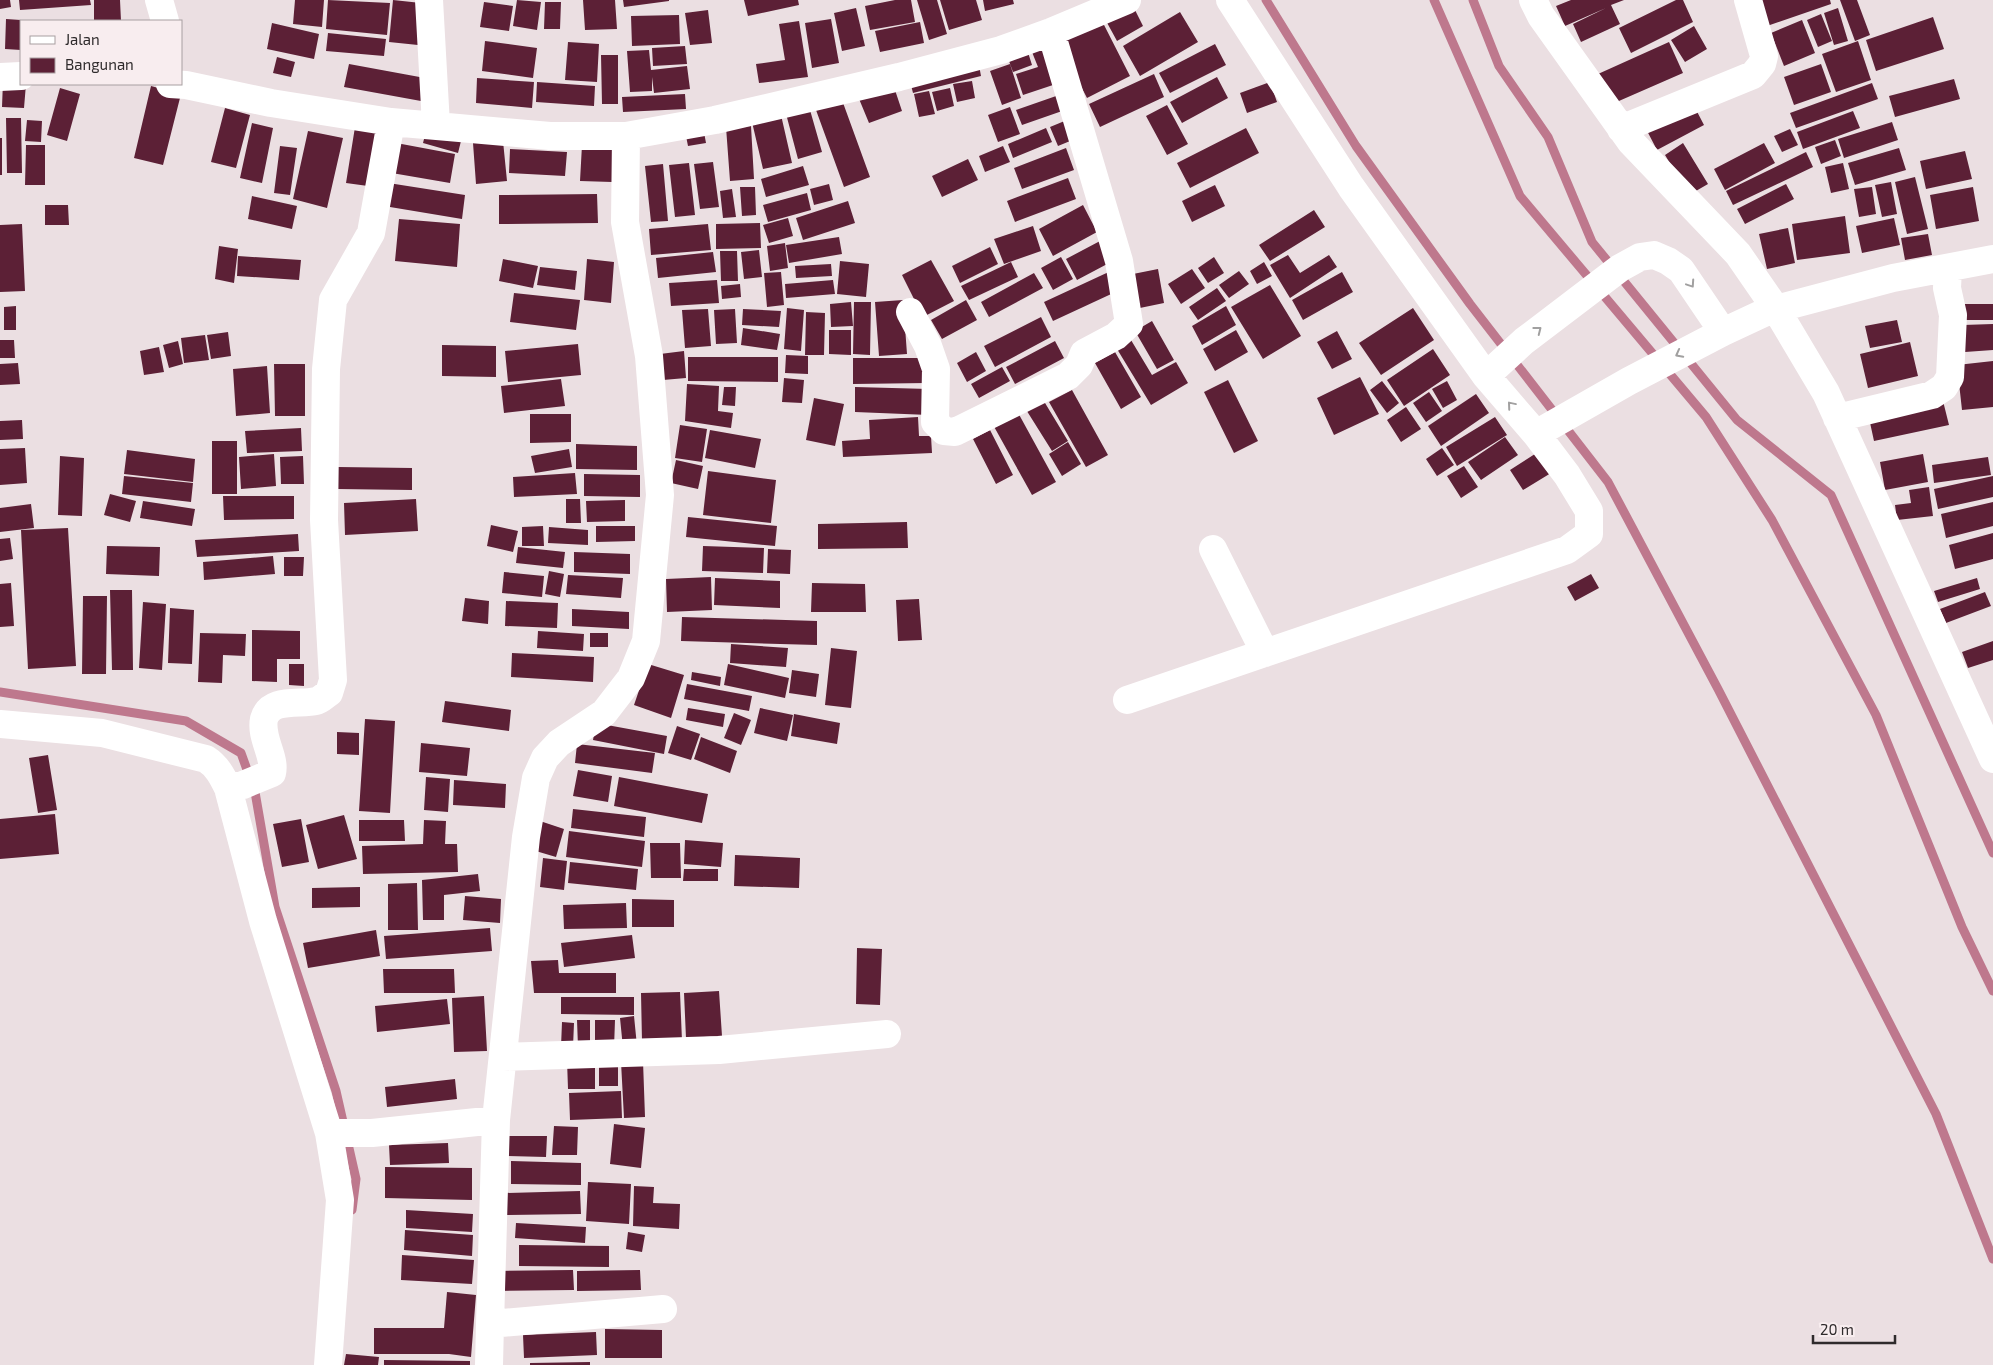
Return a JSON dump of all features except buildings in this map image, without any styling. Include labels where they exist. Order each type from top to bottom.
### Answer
[{"type":"street","points":[[159,0],[165,20]]},
{"type":"street","points":[[429,0],[436,125]]},
{"type":"street","points":[[182,81],[271,103],[391,122],[550,136],[626,136],[715,120],[900,77],[1001,50],[1051,32],[1127,0]]},
{"type":"street","points":[[1127,700],[1567,550],[1588,534],[1589,511],[1544,430],[1351,187],[1230,0]]},
{"type":"street","points":[[1533,0],[1541,16],[1631,142],[1738,254],[1826,393],[1993,759]]},
{"type":"street","points":[[1621,129],[1754,74],[1762,64],[1764,56],[1748,0]]},
{"type":"street","points":[[910,312],[928,346],[936,369],[935,422],[944,431],[955,432],[1068,376],[1079,365],[1084,352],[1116,336],[1129,324],[1119,261],[1051,32]]},
{"type":"street","points":[[0,77],[20,76]]},
{"type":"street","points":[[0,724],[102,733],[206,759],[214,764],[220,772],[246,783],[272,773],[273,768],[265,740],[264,722],[265,716],[270,709],[279,704],[318,701],[329,693],[332,680],[324,520],[327,359],[333,300],[371,233],[391,122]]},
{"type":"street","points":[[488,1365],[496,1120],[526,837],[536,778],[545,758],[559,743],[604,713],[631,678],[646,641],[660,495],[649,356],[625,222],[626,136]]},
{"type":"street","points":[[1494,369],[1524,341],[1620,268],[1640,257],[1654,256],[1668,261],[1681,270],[1722,332]]},
{"type":"street","points":[[1544,430],[1629,381],[1722,332],[1772,310],[1893,278],[1947,278],[1993,259]]},
{"type":"street","points":[[1837,418],[1932,396],[1944,387],[1950,377],[1953,315],[1947,278]]},
{"type":"street","points":[[1213,549],[1265,653]]},
{"type":"street","points":[[246,783],[263,920],[337,1134],[340,1200],[328,1365]]},
{"type":"street","points":[[503,1056],[720,1050],[887,1034]]},
{"type":"street","points":[[337,1134],[372,1133],[496,1120]]},
{"type":"street","points":[[490,1324],[663,1309]]},
{"type":"waterway","points":[[1266,0],[1356,146],[1470,304],[1608,482],[1718,689],[1936,1114],[1993,1259]]},
{"type":"waterway","points":[[1434,0],[1520,196],[1706,417],[1772,520],[1876,715],[1962,927],[1993,991]]},
{"type":"waterway","points":[[1473,0],[1499,66],[1548,137],[1592,242],[1737,420],[1831,495],[1993,853]]},
{"type":"waterway","points":[[0,692],[186,721],[241,753],[255,792],[275,907],[336,1091],[356,1179],[352,1210]]}]
